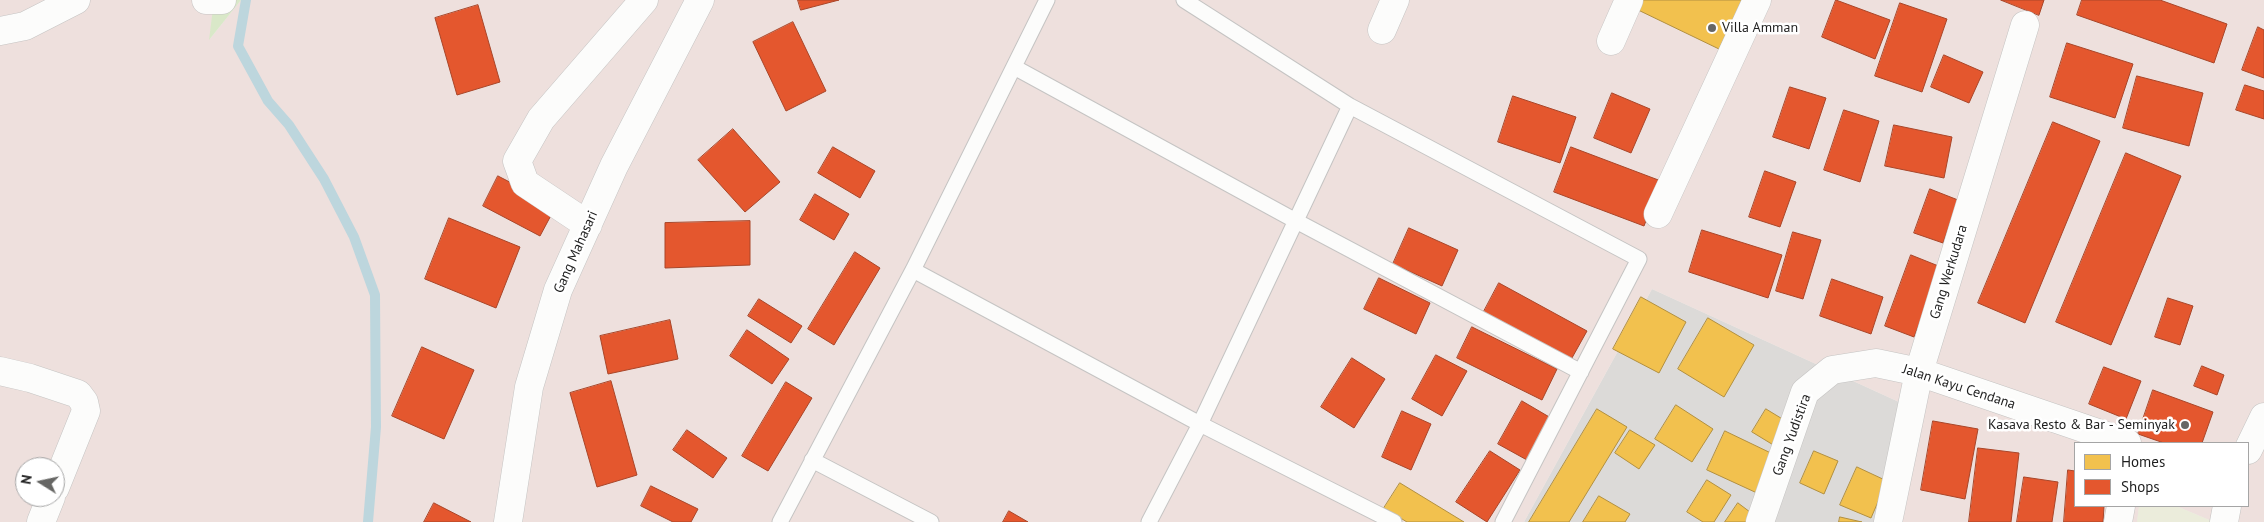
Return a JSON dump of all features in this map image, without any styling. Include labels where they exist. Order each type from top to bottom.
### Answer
[{"type":"street","points":[[0,30],[25,26],[76,0]]},
{"type":"street","points":[[206,0],[222,0]]},
{"type":"street","points":[[588,225],[525,183],[516,161],[541,119],[644,0]]},
{"type":"street","name":"Gang Mahasari","points":[[508,522],[529,387],[558,290],[614,166],[700,0]]},
{"type":"street","points":[[1382,30],[1395,0]]},
{"type":"street","points":[[1611,41],[1629,0]]},
{"type":"street","points":[[1658,214],[1757,0]]},
{"type":"street","name":"Gang Werkudara","points":[[1888,522],[1919,372],[2024,25]]},
{"type":"street","name":"Jalan Kayu Cendana","points":[[1876,363],[1919,372],[2124,442]]},
{"type":"street","name":"Gang Yudistira","points":[[1760,522],[1805,392],[1832,370],[1876,363]]},
{"type":"street","points":[[0,371],[30,378],[78,394],[84,402],[86,411],[65,463]]},
{"type":"street","points":[[2254,449],[2264,417]]},
{"type":"street","points":[[41,522],[47,507]]},
{"type":"street","points":[[2118,522],[2121,507]]},
{"type":"street","points":[[2224,522],[2227,507]]},
{"type":"lane","points":[[780,522],[913,270],[1047,0]]},
{"type":"lane","points":[[1184,0],[1350,106],[1640,259],[1503,522]]},
{"type":"lane","points":[[1014,67],[1296,221],[1581,372]]},
{"type":"lane","points":[[1149,522],[1200,424],[1350,106]]},
{"type":"lane","points":[[913,270],[1200,424],[1394,522]]},
{"type":"lane","points":[[812,460],[931,522]]},
{"type":"shaded area","points":[[0,0],[214,0],[210,39],[241,0],[2264,0],[2264,522],[2214,522],[2178,507],[2249,507],[2249,442],[2074,442],[2074,507],[2139,507],[2137,522],[1884,522],[1910,407],[1652,289],[1524,522],[0,522]]},
{"type":"shaded area","points":[[1652,289],[1910,407],[1884,522],[1524,522]]},
{"type":"green space","points":[[214,0],[241,0],[209,40]]},
{"type":"green space","points":[[2139,507],[2178,507],[2214,522],[2137,522]]},
{"type":"building: Homes","points":[[1638,0],[1742,0],[1719,49],[1634,8]]},
{"type":"building: Homes","points":[[1641,297],[1686,322],[1659,373],[1613,349]]},
{"type":"building: Homes","points":[[1708,318],[1754,345],[1724,397],[1678,369]]},
{"type":"building: Homes","points":[[1676,405],[1713,429],[1692,462],[1655,439]]},
{"type":"building: Homes","points":[[1597,409],[1627,427],[1569,522],[1529,522]]},
{"type":"building: Homes","points":[[1766,409],[1789,423],[1775,446],[1752,432]]},
{"type":"building: Homes","points":[[1630,430],[1655,445],[1639,469],[1615,453]]},
{"type":"building: Homes","points":[[1725,431],[1775,455],[1757,493],[1707,470]]},
{"type":"building: Homes","points":[[1814,451],[1838,461],[1824,494],[1800,483]]},
{"type":"building: Homes","points":[[1857,467],[1887,481],[1871,518],[1840,505]]},
{"type":"building: Homes","points":[[1707,480],[1731,495],[1714,522],[1703,522],[1687,512]]},
{"type":"building: Homes","points":[[1400,483],[1464,522],[1407,522],[1384,508]]},
{"type":"building: Homes","points":[[1599,496],[1630,514],[1625,522],[1583,522]]},
{"type":"building: Homes","points":[[1738,503],[1758,518],[1755,522],[1725,522]]},
{"type":"building: Homes","points":[[1840,517],[1862,522],[1839,522]]},
{"type":"building: Shops","points":[[798,0],[839,0],[801,10]]},
{"type":"building: Shops","points":[[1836,0],[1890,20],[1875,59],[1822,37]]},
{"type":"building: Shops","points":[[2001,0],[2044,0],[2039,15]]},
{"type":"building: Shops","points":[[2082,0],[2160,0],[2227,24],[2214,63],[2077,15]]},
{"type":"building: Shops","points":[[1900,3],[1947,19],[1922,92],[1875,76]]},
{"type":"building: Shops","points":[[478,5],[500,82],[457,95],[435,18]]},
{"type":"building: Shops","points":[[793,22],[826,91],[786,111],[753,42]]},
{"type":"building: Shops","points":[[2258,27],[2264,30],[2264,78],[2242,70]]},
{"type":"building: Shops","points":[[2067,43],[2133,64],[2115,118],[2050,97]]},
{"type":"building: Shops","points":[[1944,55],[1983,72],[1969,103],[1931,87]]},
{"type":"building: Shops","points":[[2137,76],[2203,93],[2189,146],[2123,128]]},
{"type":"building: Shops","points":[[2245,85],[2264,91],[2264,119],[2236,110]]},
{"type":"building: Shops","points":[[1790,87],[1826,98],[1809,149],[1773,137]]},
{"type":"building: Shops","points":[[1612,93],[1650,109],[1631,153],[1594,138]]},
{"type":"building: Shops","points":[[1513,96],[1576,117],[1560,163],[1498,142]]},
{"type":"building: Shops","points":[[1844,110],[1879,121],[1860,182],[1824,170]]},
{"type":"building: Shops","points":[[2053,122],[2100,141],[2025,323],[1978,303]]},
{"type":"building: Shops","points":[[1894,125],[1952,137],[1944,178],[1885,166]]},
{"type":"building: Shops","points":[[733,129],[780,182],[745,212],[698,160]]},
{"type":"building: Shops","points":[[833,147],[875,171],[860,198],[818,173]]},
{"type":"building: Shops","points":[[1571,147],[1661,181],[1644,226],[1554,192]]},
{"type":"building: Shops","points":[[2126,153],[2181,176],[2111,345],[2056,322]]},
{"type":"building: Shops","points":[[1765,171],[1796,182],[1780,227],[1749,217]]},
{"type":"building: Shops","points":[[498,176],[556,206],[540,236],[483,206]]},
{"type":"building: Shops","points":[[1930,189],[1958,200],[1943,243],[1914,233]]},
{"type":"building: Shops","points":[[815,194],[849,214],[834,240],[800,220]]},
{"type":"building: Shops","points":[[449,218],[520,247],[496,308],[425,279]]},
{"type":"building: Shops","points":[[750,221],[750,265],[665,268],[665,223]]},
{"type":"building: Shops","points":[[1409,228],[1458,250],[1442,286],[1393,264]]},
{"type":"building: Shops","points":[[1702,230],[1782,255],[1768,298],[1689,272]]},
{"type":"building: Shops","points":[[1793,232],[1821,240],[1803,299],[1776,291]]},
{"type":"building: Shops","points":[[855,252],[880,268],[834,345],[808,329]]},
{"type":"building: Shops","points":[[1911,255],[1941,267],[1914,337],[1885,326]]},
{"type":"building: Shops","points":[[1379,278],[1430,303],[1416,334],[1364,309]]},
{"type":"building: Shops","points":[[1832,279],[1883,297],[1871,334],[1820,316]]},
{"type":"building: Shops","points":[[1499,283],[1587,331],[1568,365],[1481,317]]},
{"type":"building: Shops","points":[[2168,298],[2193,306],[2180,345],[2155,337]]},
{"type":"building: Shops","points":[[759,299],[802,326],[791,343],[748,316]]},
{"type":"building: Shops","points":[[670,320],[678,359],[608,374],[600,336]]},
{"type":"building: Shops","points":[[1472,327],[1557,369],[1542,400],[1457,358]]},
{"type":"building: Shops","points":[[747,330],[789,359],[772,384],[730,356]]},
{"type":"building: Shops","points":[[422,347],[474,370],[444,439],[392,416]]},
{"type":"building: Shops","points":[[1436,355],[1467,371],[1442,416],[1412,399]]},
{"type":"building: Shops","points":[[1352,358],[1385,379],[1354,428],[1321,407]]},
{"type":"building: Shops","points":[[2202,366],[2224,375],[2217,395],[2194,386]]},
{"type":"building: Shops","points":[[2104,367],[2141,381],[2126,419],[2089,404]]},
{"type":"building: Shops","points":[[611,381],[637,475],[597,487],[570,393]]},
{"type":"building: Shops","points":[[786,382],[812,398],[768,471],[742,456]]},
{"type":"building: Shops","points":[[2153,390],[2213,412],[2202,442],[2161,442],[2138,434]]},
{"type":"building: Shops","points":[[1522,401],[1551,418],[1527,460],[1498,444]]},
{"type":"building: Shops","points":[[1402,411],[1431,424],[1411,470],[1382,457]]},
{"type":"building: Shops","points":[[1933,421],[1978,429],[1965,499],[1921,490]]},
{"type":"building: Shops","points":[[687,430],[727,458],[713,478],[673,450]]},
{"type":"building: Shops","points":[[1978,448],[2019,453],[2011,522],[1969,522]]},
{"type":"building: Shops","points":[[1490,451],[1520,470],[1487,522],[1456,502]]},
{"type":"building: Shops","points":[[2068,470],[2074,471],[2074,507],[2104,507],[2103,522],[2064,522]]},
{"type":"building: Shops","points":[[2024,477],[2058,482],[2052,522],[2017,522]]},
{"type":"building: Shops","points":[[651,486],[698,509],[691,522],[673,522],[641,506]]},
{"type":"building: Shops","points":[[434,503],[471,522],[424,522]]},
{"type":"building: Shops","points":[[1009,511],[1028,522],[1003,522]]},
{"type":"waterway","points":[[246,0],[238,46],[268,101],[289,125],[324,179],[354,237],[375,295],[376,427],[368,522]]},
{"type":"place","name":"Villa Amman","points":[[1712,28]]},
{"type":"place","name":"Kasava Resto & Bar - Seminyak","points":[[2185,425]]}]
